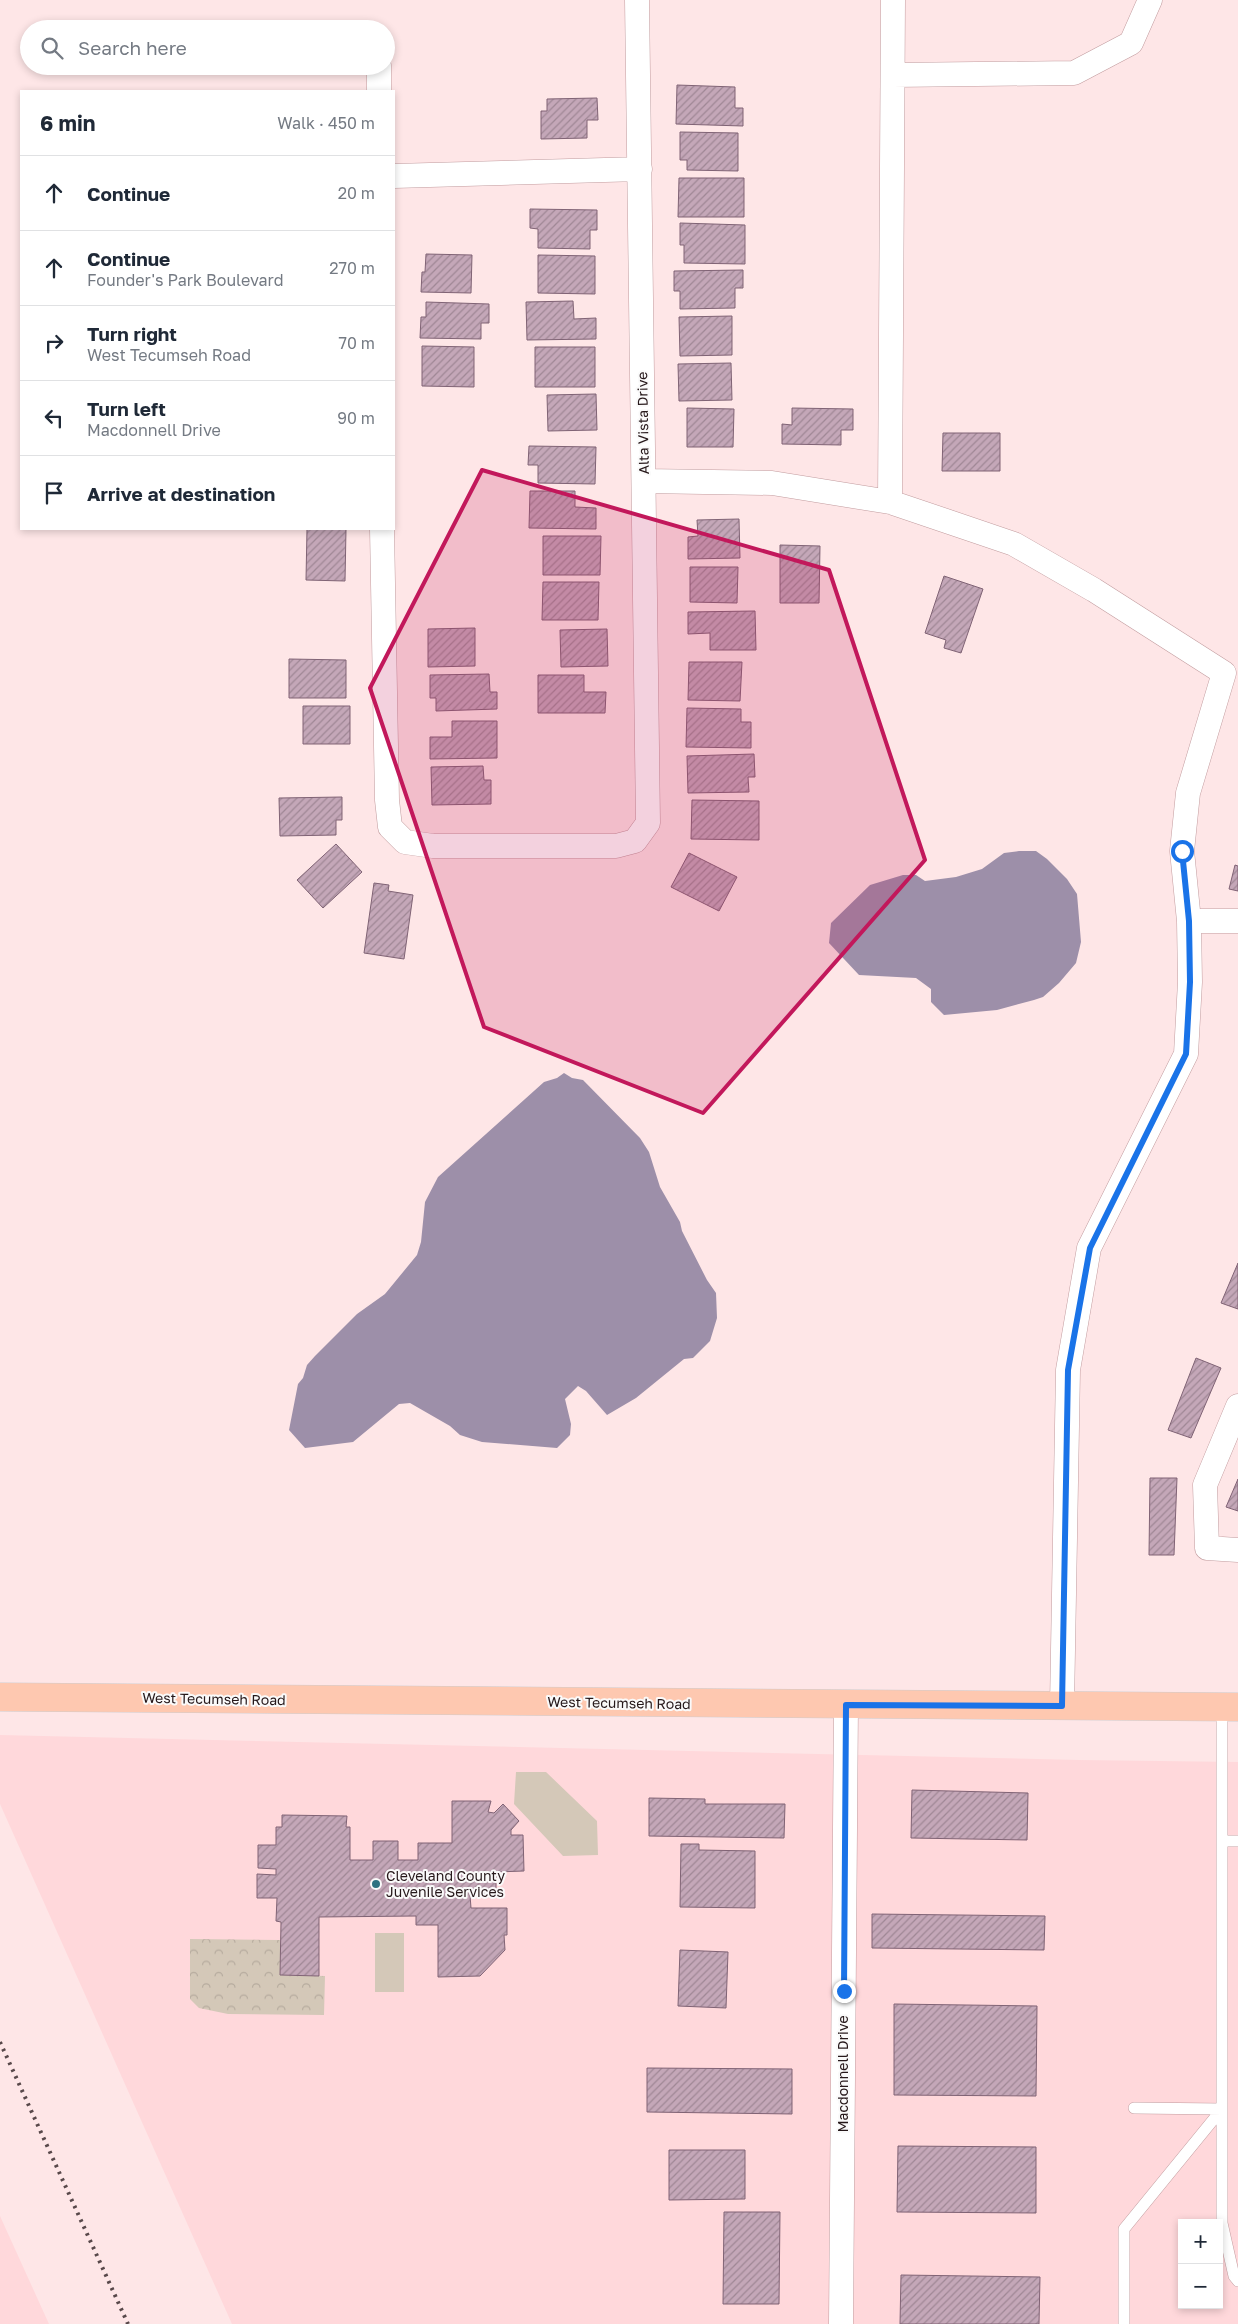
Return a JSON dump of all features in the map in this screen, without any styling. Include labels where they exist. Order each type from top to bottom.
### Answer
[{"type":"main road","name":"West Tecumseh Road","points":[[0,1698],[1230,1707]]},
{"type":"street","name":"Alta Vista Drive","points":[[382,530],[387,800],[390,827],[404,842],[433,846],[616,846],[635,841],[648,822],[638,0]]},
{"type":"street","points":[[890,502],[893,0]]},
{"type":"street","points":[[893,75],[1074,73],[1131,43],[1150,0]]},
{"type":"street","points":[[378,75],[379,90]]},
{"type":"street","points":[[395,176],[640,169]]},
{"type":"street","points":[[644,481],[772,483],[890,502],[1014,544],[1094,590],[1231,675],[1188,793],[1182,851],[1189,921],[1190,982],[1186,1054],[1090,1248],[1068,1370],[1062,1706]]},
{"type":"street","points":[[1189,921],[1238,921]]},
{"type":"street","points":[[1238,1406],[1205,1485],[1206,1548],[1238,1550]]},
{"type":"street","name":"Macdonnell Drive","points":[[841,2324],[846,1705]]},
{"type":"lane","points":[[1230,1707],[1222,1841],[1222,2223],[1234,2276],[1238,2281]]},
{"type":"lane","points":[[1222,1841],[1238,1841]]},
{"type":"lane","points":[[1134,2108],[1222,2109]]},
{"type":"lane","points":[[1124,2324],[1124,2229],[1222,2109]]},
{"type":"highlighted area","points":[[482,470],[829,570],[925,860],[703,1113],[484,1027],[370,688]]},
{"type":"shaded area","points":[[1036,851],[1047,859],[1067,879],[1077,894],[1081,942],[1076,963],[1059,983],[1043,997],[997,1010],[944,1015],[931,1002],[931,989],[916,978],[859,975],[829,943],[831,923],[870,885],[903,875],[916,875],[925,881],[956,877],[982,869],[1004,853]]},
{"type":"shaded area","points":[[564,1073],[572,1078],[583,1080],[640,1138],[649,1152],[660,1187],[680,1222],[682,1231],[707,1280],[716,1293],[717,1318],[710,1341],[693,1358],[684,1359],[636,1398],[607,1415],[586,1391],[578,1386],[565,1399],[571,1424],[570,1435],[557,1448],[482,1442],[460,1435],[450,1426],[410,1403],[399,1404],[353,1442],[305,1448],[289,1430],[298,1384],[303,1378],[307,1365],[357,1314],[385,1294],[417,1255],[421,1242],[425,1202],[438,1177],[544,1082],[557,1078]]},
{"type":"shaded area","points":[[0,1735],[1238,1762],[1238,2324],[232,2324],[0,1804]]},
{"type":"shaded area","points":[[0,2216],[49,2324],[0,2324]]},
{"type":"green space","points":[[516,1772],[546,1772],[597,1821],[598,1855],[563,1856],[514,1804]]},
{"type":"green space","points":[[375,1933],[404,1933],[404,1992],[375,1992]]},
{"type":"green space","points":[[190,1939],[280,1940],[280,1975],[325,1976],[324,2015],[228,2014],[199,2008],[190,1999]]},
{"type":"building","points":[[677,85],[735,87],[735,108],[743,108],[743,126],[676,124]]},
{"type":"building","points":[[597,98],[598,120],[587,120],[587,138],[541,139],[541,111],[547,111],[547,99]]},
{"type":"building","points":[[680,132],[738,133],[738,171],[687,170],[687,160],[680,160]]},
{"type":"building","points":[[679,178],[744,178],[744,217],[678,217]]},
{"type":"building","points":[[530,209],[597,210],[597,230],[590,230],[590,249],[538,248],[538,229],[530,228]]},
{"type":"building","points":[[680,223],[745,225],[745,264],[684,263],[684,245],[680,245]]},
{"type":"building","points":[[426,254],[472,255],[471,293],[421,292],[422,272],[425,272]]},
{"type":"building","points":[[538,255],[595,256],[595,294],[538,293]]},
{"type":"building","points":[[743,270],[743,288],[735,288],[735,308],[680,309],[680,291],[674,291],[674,271]]},
{"type":"building","points":[[573,301],[574,319],[596,318],[596,339],[527,340],[526,302]]},
{"type":"building","points":[[426,302],[489,304],[489,323],[481,323],[481,339],[420,338],[421,317],[426,317]]},
{"type":"building","points":[[732,316],[732,355],[680,356],[679,317]]},
{"type":"building","points":[[422,346],[474,347],[474,387],[422,386]]},
{"type":"building","points":[[535,347],[595,347],[595,387],[535,387]]},
{"type":"building","points":[[731,363],[732,400],[679,401],[678,364]]},
{"type":"building","points":[[596,394],[597,430],[548,431],[547,395]]},
{"type":"building","points":[[687,408],[734,409],[733,447],[687,447]]},
{"type":"building","points":[[792,408],[853,409],[853,430],[841,430],[841,445],[782,444],[782,424],[792,425]]},
{"type":"building","points":[[943,433],[1000,433],[1000,471],[942,471]]},
{"type":"building","points":[[529,446],[596,447],[595,484],[538,483],[538,465],[528,465]]},
{"type":"building","points":[[530,491],[575,491],[575,507],[596,508],[596,529],[529,528]]},
{"type":"building","points":[[739,519],[740,558],[688,559],[688,537],[698,536],[697,520]]},
{"type":"building","points":[[307,530],[346,530],[345,581],[306,580]]},
{"type":"building","points":[[543,536],[601,536],[600,575],[543,575]]},
{"type":"building","points":[[780,545],[820,546],[819,603],[780,603]]},
{"type":"building","points":[[690,567],[738,567],[737,603],[690,602]]},
{"type":"building","points":[[944,576],[983,589],[961,653],[944,648],[946,640],[925,633]]},
{"type":"building","points":[[543,582],[599,582],[598,620],[542,620]]},
{"type":"building","points":[[755,611],[756,650],[710,650],[710,633],[688,634],[688,612]]},
{"type":"building","points":[[475,628],[475,666],[428,667],[428,629]]},
{"type":"building","points":[[607,629],[608,666],[561,667],[560,630]]},
{"type":"building","points":[[289,659],[346,660],[346,698],[289,698]]},
{"type":"building","points":[[689,662],[742,662],[740,701],[688,700]]},
{"type":"building","points":[[489,674],[490,692],[497,692],[497,709],[436,711],[436,698],[430,698],[430,675]]},
{"type":"building","points":[[538,675],[584,675],[584,692],[606,692],[605,713],[538,713]]},
{"type":"building","points":[[303,706],[350,706],[350,744],[303,744]]},
{"type":"building","points":[[687,708],[741,709],[741,722],[751,722],[751,748],[686,747]]},
{"type":"building","points":[[452,721],[497,721],[497,758],[430,759],[430,737],[452,737]]},
{"type":"building","points":[[754,754],[755,777],[748,777],[749,792],[688,793],[687,756]]},
{"type":"building","points":[[483,766],[484,780],[491,780],[491,804],[432,805],[431,767]]},
{"type":"building","points":[[342,797],[342,820],[336,820],[336,835],[280,836],[279,798]]},
{"type":"building","points":[[692,800],[759,801],[759,840],[691,839]]},
{"type":"building","points":[[336,844],[362,872],[323,908],[297,880]]},
{"type":"building","points":[[689,853],[737,877],[719,911],[671,887]]},
{"type":"building","points":[[1235,865],[1238,866],[1238,891],[1229,889]]},
{"type":"building","points":[[374,883],[389,885],[388,891],[413,895],[404,959],[364,953]]},
{"type":"building","points":[[1238,1263],[1238,1309],[1221,1303]]},
{"type":"building","points":[[1196,1358],[1221,1368],[1191,1438],[1168,1430]]},
{"type":"building","points":[[1150,1478],[1177,1478],[1174,1555],[1149,1555]]},
{"type":"building","points":[[1238,1479],[1238,1511],[1226,1507]]},
{"type":"building","points":[[912,1790],[1028,1793],[1027,1840],[911,1838]]},
{"type":"building","points":[[649,1798],[705,1799],[705,1804],[785,1804],[784,1838],[649,1836]]},
{"type":"building","name":"Cleveland County Juvenile Services","points":[[452,1801],[491,1801],[488,1812],[494,1813],[503,1804],[519,1821],[511,1830],[511,1835],[523,1835],[524,1871],[496,1872],[496,1895],[470,1895],[471,1908],[507,1908],[507,1935],[504,1935],[505,1950],[480,1976],[438,1977],[438,1925],[416,1925],[416,1916],[319,1917],[319,1976],[280,1975],[281,1922],[276,1921],[277,1898],[257,1898],[257,1874],[276,1875],[276,1869],[258,1868],[258,1845],[276,1845],[276,1827],[282,1827],[282,1815],[347,1816],[346,1827],[350,1827],[350,1860],[373,1860],[373,1841],[398,1841],[398,1860],[418,1860],[418,1843],[452,1843]]},
{"type":"building","points":[[681,1844],[699,1844],[699,1850],[755,1851],[755,1908],[680,1907]]},
{"type":"building","points":[[872,1914],[1045,1916],[1044,1950],[872,1948]]},
{"type":"building","points":[[680,1950],[728,1952],[726,2008],[678,2006]]},
{"type":"building","points":[[894,2004],[1037,2006],[1036,2096],[894,2095]]},
{"type":"building","points":[[647,2068],[792,2069],[792,2114],[647,2112]]},
{"type":"building","points":[[898,2146],[1036,2147],[1036,2213],[897,2212]]},
{"type":"building","points":[[669,2150],[745,2150],[745,2199],[669,2200]]},
{"type":"building","points":[[724,2212],[780,2212],[779,2304],[723,2304]]},
{"type":"building","points":[[901,2275],[1040,2277],[1039,2324],[900,2324]]},
{"type":"railway","points":[[0,2042],[128,2324]]},
{"type":"place","name":"Cleveland County Juvenile Services","points":[[376,1884]]},
{"type":"route","points":[[844,1991],[846,1705],[1062,1706],[1068,1370],[1090,1248],[1186,1054],[1190,982],[1189,921],[1182,851]]}]
